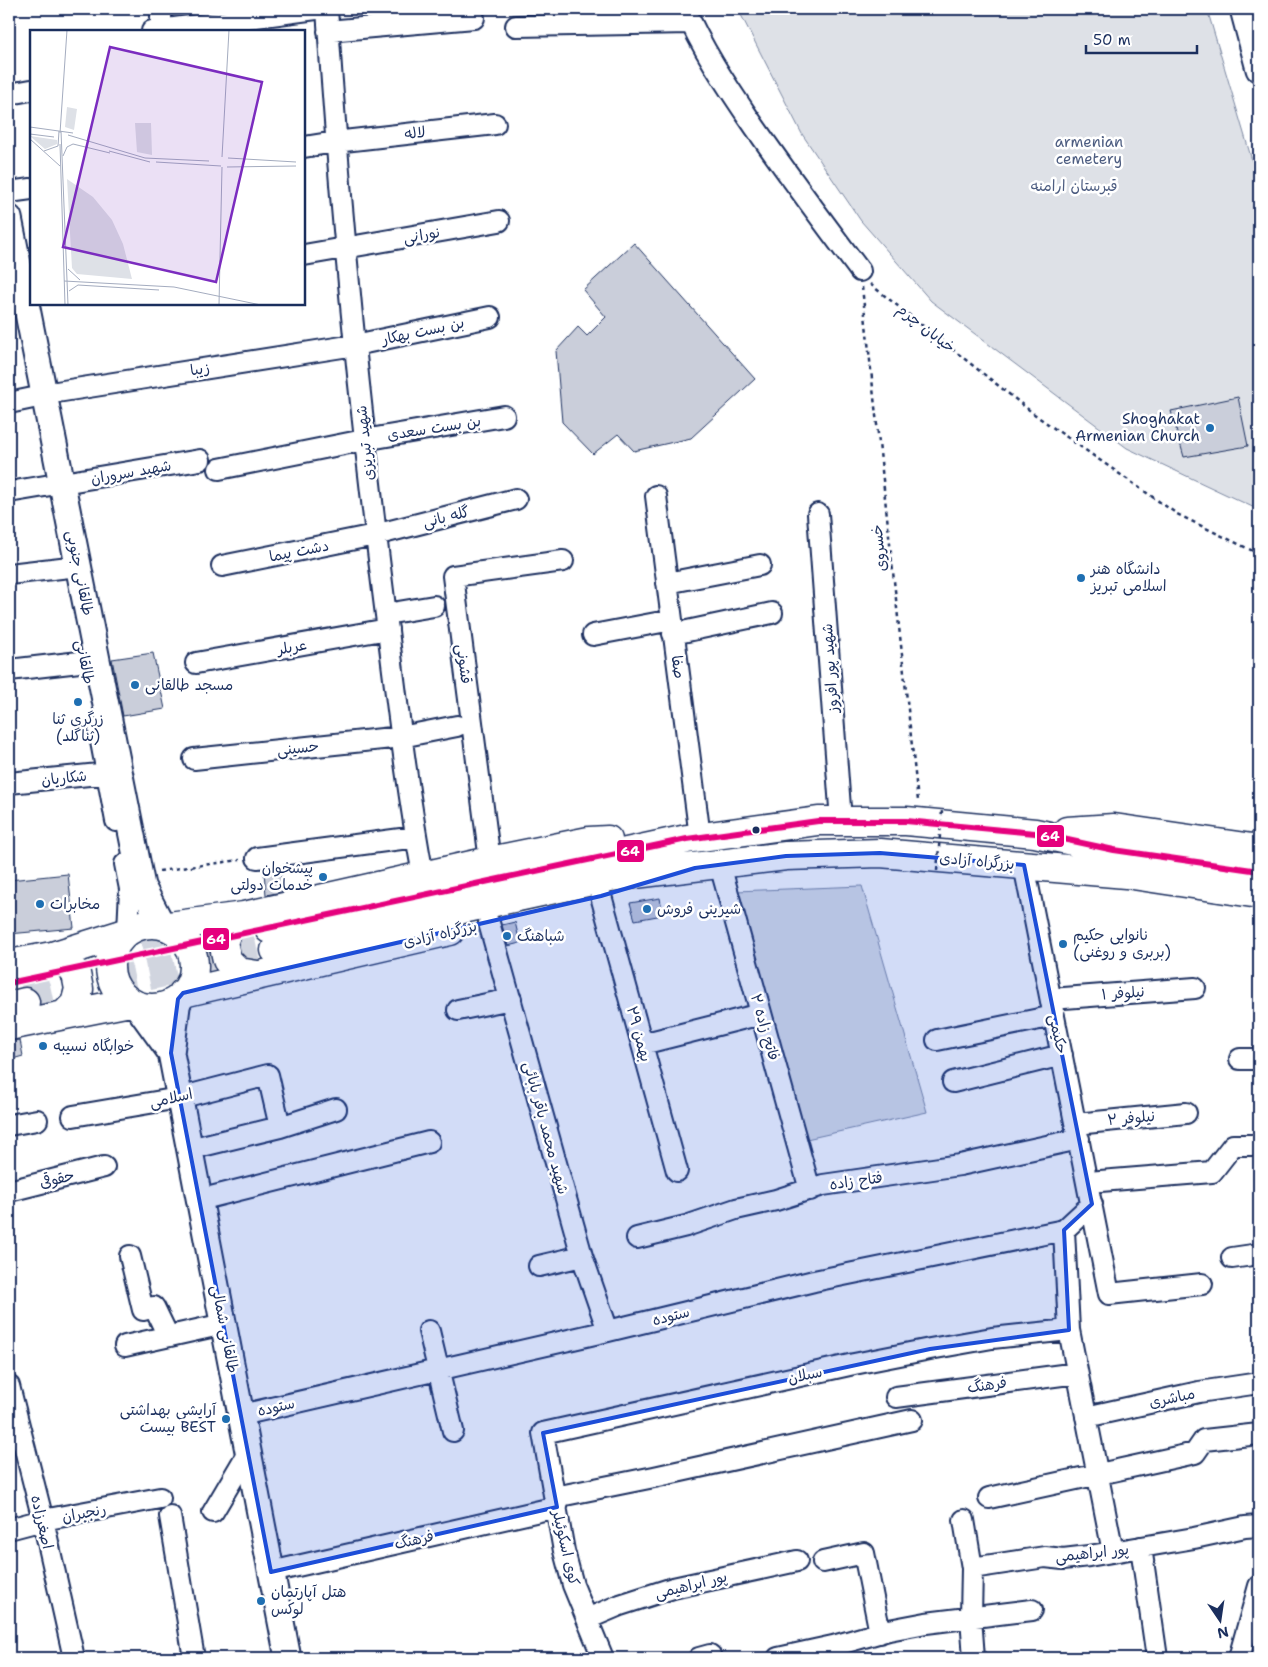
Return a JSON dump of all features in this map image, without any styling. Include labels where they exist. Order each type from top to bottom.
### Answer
[{"type":"highway","name":"بزرگراه آزادی","points":[[1259,871],[1114,850],[1035,833],[931,817],[818,821],[693,838],[272,939],[610,877],[786,856],[880,853],[1126,874],[1259,894]]},
{"type":"highway","points":[[1035,833],[1114,828],[1259,849]]},
{"type":"highway","name":"بزرگراه آزادی","points":[[165,926],[244,916],[423,875],[589,840],[693,838]]},
{"type":"highway","name":"بزرگراه آزادی","points":[[181,996],[257,975],[601,896],[707,866]]},
{"type":"highway","points":[[1064,868],[1125,891],[1259,911]]},
{"type":"highway","points":[[244,916],[230,926],[223,942],[226,960],[239,972],[257,975]]},
{"type":"highway","points":[[14,987],[52,956],[144,924],[165,926],[181,935],[190,946],[194,960],[194,975],[188,988],[181,996],[166,1006],[152,1008],[134,1004],[124,999],[115,988],[110,974],[109,960],[114,946],[125,932]]},
{"type":"highway","points":[[52,956],[66,962],[76,974],[79,989],[75,1004],[64,1015]]},
{"type":"highway","points":[[9,1026],[134,1004]]},
{"type":"main road","points":[[1242,9],[1259,69]]},
{"type":"main road","name":"طالقانی جنوبی","points":[[9,218],[20,300],[113,773],[142,886],[165,926]]},
{"type":"main road","name":"طالقانی شمالی","points":[[181,996],[171,1053],[288,1658]]},
{"type":"main road","points":[[134,1004],[171,1053]]},
{"type":"street","points":[[158,30],[161,9]]},
{"type":"street","points":[[165,30],[316,9]]},
{"type":"street","name":"شهید تبریزی","points":[[327,9],[336,142],[364,440],[401,737],[423,875]]},
{"type":"street","points":[[516,26],[688,16],[725,84],[782,167],[860,271]]},
{"type":"street","points":[[328,31],[474,18]]},
{"type":"street","points":[[9,94],[30,90]]},
{"type":"street","name":"لاله","points":[[305,147],[495,124]]},
{"type":"street","points":[[9,192],[30,189]]},
{"type":"street","name":"نورانی","points":[[305,255],[499,222]]},
{"type":"street","points":[[9,276],[20,300]]},
{"type":"street","name":"بن بست بهکار","points":[[355,345],[490,317]]},
{"type":"street","name":"زیبا","points":[[9,402],[355,345]]},
{"type":"street","name":"بن بست سعدی","points":[[219,470],[364,440],[504,416]]},
{"type":"street","name":"شهید سروران","points":[[9,492],[200,460]]},
{"type":"street","name":"صفا","points":[[656,496],[672,627],[693,838]]},
{"type":"street","name":"گله بانی","points":[[375,535],[516,499]]},
{"type":"street","name":"شهید پور افروز","points":[[818,514],[841,821]]},
{"type":"street","name":"دشت پیما","points":[[222,566],[375,535]]},
{"type":"street","name":"قشونی","points":[[490,861],[453,576],[563,562]]},
{"type":"street","points":[[667,583],[760,565]]},
{"type":"street","points":[[9,574],[72,567]]},
{"type":"street","name":"عربلر","points":[[196,663],[387,622],[434,606]]},
{"type":"street","points":[[593,635],[672,627],[772,613]]},
{"type":"street","points":[[9,670],[91,661]]},
{"type":"street","name":"حسینی","points":[[194,759],[401,737],[457,726]]},
{"type":"street","points":[[113,773],[130,889],[125,932]]},
{"type":"street","name":"شکاریان","points":[[9,783],[113,773]]},
{"type":"street","points":[[256,858],[416,837]]},
{"type":"street","name":"حکیمی","points":[[1024,865],[1110,1294],[1202,1284]]},
{"type":"street","name":"فاتح زاده ۲","points":[[707,866],[761,1014],[810,1190]]},
{"type":"street","name":"۲۹ بهمن","points":[[601,896],[677,1171]]},
{"type":"street","name":"شهید محمد باقر بابائی","points":[[489,922],[582,1256],[608,1331]]},
{"type":"street","name":"نیلوفر ۱","points":[[937,1040],[1052,1008],[1195,988]]},
{"type":"street","points":[[458,1010],[511,1000]]},
{"type":"street","points":[[642,1044],[761,1014]]},
{"type":"street","points":[[953,1082],[1062,1055]]},
{"type":"street","name":"اسلامی","points":[[73,1116],[179,1098],[268,1075],[280,1127]]},
{"type":"street","points":[[202,1146],[280,1127],[336,1109]]},
{"type":"street","name":"نیلوفر ۲","points":[[1078,1131],[1186,1113]]},
{"type":"street","points":[[9,1125],[37,1120]]},
{"type":"street","name":"فتاح زاده","points":[[637,1238],[686,1226],[736,1209],[823,1185],[960,1165],[1078,1131]]},
{"type":"street","points":[[199,1200],[428,1142]]},
{"type":"street","points":[[1088,1182],[1212,1172],[1233,1145],[1259,1145]]},
{"type":"street","name":"حقوقی","points":[[9,1191],[104,1167]]},
{"type":"street","points":[[1092,1204],[1064,1230],[1069,1330],[1113,1552]]},
{"type":"street","name":"ستوده","points":[[241,1415],[608,1331],[814,1281],[1064,1230]]},
{"type":"street","points":[[1232,1258],[1259,1254]]},
{"type":"street","points":[[130,1256],[143,1310],[154,1307],[168,1336]]},
{"type":"street","points":[[539,1266],[582,1256]]},
{"type":"street","points":[[125,1346],[224,1324]]},
{"type":"street","name":"سبلان","points":[[543,1433],[930,1349],[992,1338],[1069,1330]]},
{"type":"street","points":[[429,1331],[453,1431]]},
{"type":"street","name":"فرهنگ","points":[[896,1397],[1077,1373]]},
{"type":"street","name":"مباشری","points":[[1086,1417],[1199,1392],[1259,1383]]},
{"type":"street","name":"اصغرزاده","points":[[9,1390],[74,1658]]},
{"type":"street","name":"فرهنگ","points":[[271,1572],[654,1477],[912,1420]]},
{"type":"street","name":"کوی اسکوئیلر","points":[[543,1433],[564,1551],[573,1585],[603,1658]]},
{"type":"street","points":[[989,1498],[1195,1453],[1204,1440],[1259,1434]]},
{"type":"street","points":[[213,1512],[248,1451]]},
{"type":"street","name":"رنجبران","points":[[9,1528],[160,1498]]},
{"type":"street","points":[[170,1516],[194,1658]]},
{"type":"street","points":[[964,1520],[972,1568],[971,1617],[974,1658]]},
{"type":"street","name":"پور ابراهیمی","points":[[972,1568],[1045,1557],[1063,1559],[1113,1552],[1259,1526]]},
{"type":"street","points":[[1141,1547],[1157,1658]]},
{"type":"street","points":[[824,1562],[864,1553],[880,1633]]},
{"type":"street","name":"پور ابراهیمی","points":[[587,1619],[620,1605],[673,1588],[798,1561]]},
{"type":"street","points":[[1239,1658],[1259,1586]]},
{"type":"street","points":[[778,1658],[834,1652],[880,1633],[926,1623],[1032,1610]]},
{"type":"street","points":[[699,1658],[710,1654],[711,1658]]},
{"type":"path","name":"خیابان چرم","points":[[860,271],[871,284],[1038,417],[1177,514],[1259,554]]},
{"type":"path","name":"خسروی","points":[[860,271],[937,871]]},
{"type":"path","points":[[139,874],[256,858]]},
{"type":"highlighted area","points":[[880,853],[1024,865],[1092,1204],[1064,1230],[1069,1330],[930,1349],[543,1433],[557,1507],[271,1572],[171,1053],[178,999],[183,993],[601,896],[695,868],[786,856]]},
{"type":"green space","name":"قبرستان ارامنه","points":[[738,9],[1207,9],[1259,184],[1259,510],[1127,448],[931,301],[861,221],[802,134]]},
{"type":"green space","points":[[862,886],[927,1112],[802,1140],[736,891]]},
{"type":"building","points":[[634,243],[755,379],[691,438],[634,451],[618,434],[593,454],[562,422],[556,351],[578,327],[587,336],[606,317],[583,290]]},
{"type":"building","name":"Shoghakat Armenian Church","points":[[1238,397],[1248,446],[1184,457],[1171,411]]},
{"type":"building","name":"مسجد طالقانی","points":[[153,653],[165,709],[123,716],[112,659]]},
{"type":"building","points":[[281,871],[282,892],[266,895],[264,872]]},
{"type":"building","name":"مخابرات","points":[[68,874],[74,928],[9,934],[9,880]]},
{"type":"building","name":"شیرینی فروش","points":[[660,898],[663,915],[635,920],[630,903]]},
{"type":"building","points":[[515,922],[520,943],[508,946],[502,925]]},
{"type":"building","points":[[20,1040],[23,1056],[9,1060],[9,1041]]},
{"type":"tunnel","points":[[20,981],[269,929]]},
{"type":"tunnel","points":[[25,1002],[275,950]]},
{"type":"transit line","name":"64","points":[[9,983],[687,839],[818,821],[906,821],[1035,833],[1114,850],[1259,871]]},
{"type":"place","name":"Shoghakat Armenian Church","points":[[1210,428]]},
{"type":"place","name":"دانشگاه هنر اسلامی تبریز","points":[[1081,578]]},
{"type":"place","name":"مسجد طالقانی","points":[[135,685]]},
{"type":"place","name":"زرگری ثنا (ثناگلد)","points":[[78,702]]},
{"type":"place","name":"پیشخوان خدمات دولتی","points":[[323,877]]},
{"type":"place","name":"مخابرات","points":[[40,904]]},
{"type":"place","name":"شیرینی فروش","points":[[647,909]]},
{"type":"place","name":"شباهنگ","points":[[507,936]]},
{"type":"place","name":"نانوایی حکیم (بربری و روغنی)","points":[[1063,944]]},
{"type":"place","name":"خوابگاه نسیبه","points":[[43,1046]]},
{"type":"place","name":"آرایشی بهداشتی بیست BEST","points":[[226,1419]]},
{"type":"place","name":"هتل آپارتمان لوکس","points":[[261,1601]]},
{"type":"park label","name":"armenian cemetery","points":[[1089,150]]}]
